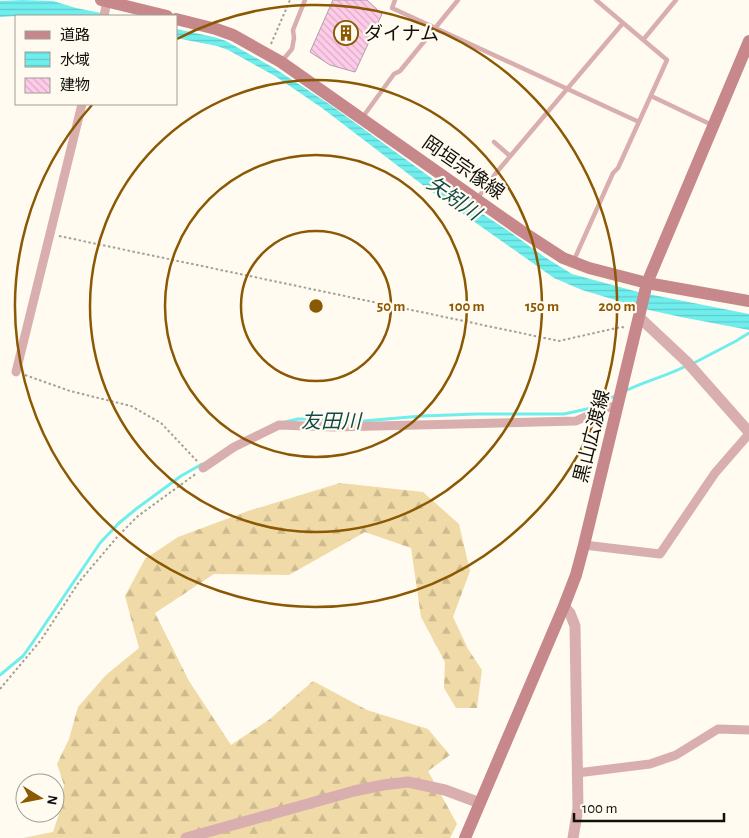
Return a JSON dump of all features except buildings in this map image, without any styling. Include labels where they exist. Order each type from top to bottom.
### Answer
[{"type":"main road","points":[[104,1],[163,15]]},
{"type":"main road","name":"岡垣宗像線","points":[[178,20],[232,35],[281,62],[520,230],[573,263],[647,283],[749,301]]},
{"type":"main road","name":"黒山広渡線","points":[[465,838],[576,574],[647,283],[749,41]]},
{"type":"street","points":[[104,1],[104,15]]},
{"type":"street","points":[[16,372],[82,105]]},
{"type":"street","points":[[584,545],[660,554],[715,473],[749,433],[687,362],[637,323]]},
{"type":"street","points":[[203,468],[234,448],[279,425],[334,427],[576,421],[605,408],[618,406]]},
{"type":"street","points":[[564,606],[570,613],[575,626],[578,808],[573,838]]},
{"type":"street","points":[[577,773],[650,764],[676,755],[718,729],[749,730]]},
{"type":"street","points":[[186,838],[354,791],[408,782],[445,790],[480,803]]},
{"type":"lane","points":[[281,62],[292,49],[294,30],[305,0]]},
{"type":"lane","points":[[395,0],[392,8],[639,122]]},
{"type":"lane","points":[[450,0],[457,1]]},
{"type":"lane","points":[[573,263],[613,173],[618,168],[667,60],[596,0]]},
{"type":"lane","points":[[643,40],[676,0]]},
{"type":"lane","points":[[362,119],[394,74],[400,71],[457,1]]},
{"type":"lane","points":[[477,199],[510,156],[623,23]]},
{"type":"lane","points":[[650,96],[713,125]]},
{"type":"lane","points":[[494,142],[510,156]]},
{"type":"path","points":[[267,54],[290,0]]},
{"type":"path","points":[[50,234],[559,341],[637,323]]},
{"type":"path","points":[[0,689],[41,640],[79,582],[118,536],[138,516],[203,468],[161,423],[132,406],[70,391],[16,372]]},
{"type":"green space","points":[[340,483],[423,492],[459,524],[470,571],[453,617],[468,649],[482,670],[477,708],[456,708],[444,688],[445,662],[421,617],[411,548],[365,532],[289,575],[214,574],[155,613],[189,681],[231,745],[270,719],[313,681],[367,710],[428,729],[450,755],[428,771],[457,824],[450,838],[23,838],[53,832],[56,823],[65,823],[65,773],[60,773],[57,764],[69,739],[78,707],[106,675],[139,648],[125,596],[145,559],[178,537],[248,511]]},
{"type":"water","points":[[0,1],[53,1],[111,15],[15,15],[0,17]]},
{"type":"water","name":"矢矧川","points":[[178,29],[226,41],[274,68],[329,104],[466,203],[572,274],[638,292],[749,314],[749,330],[649,310],[582,290],[554,278],[428,189],[322,108],[275,76],[228,50],[178,38]]},
{"type":"waterway","name":"友田川","points":[[692,364],[749,333]]},
{"type":"waterway","name":"友田川","points":[[625,391],[686,366]]},
{"type":"waterway","name":"友田川","points":[[285,422],[298,419],[363,421],[477,414],[564,414],[587,409],[617,395]]},
{"type":"waterway","name":"友田川","points":[[0,675],[23,656],[100,543],[119,523],[181,476],[202,464]]},
{"type":"place","name":"ダイナム","points":[[346,33]]}]
